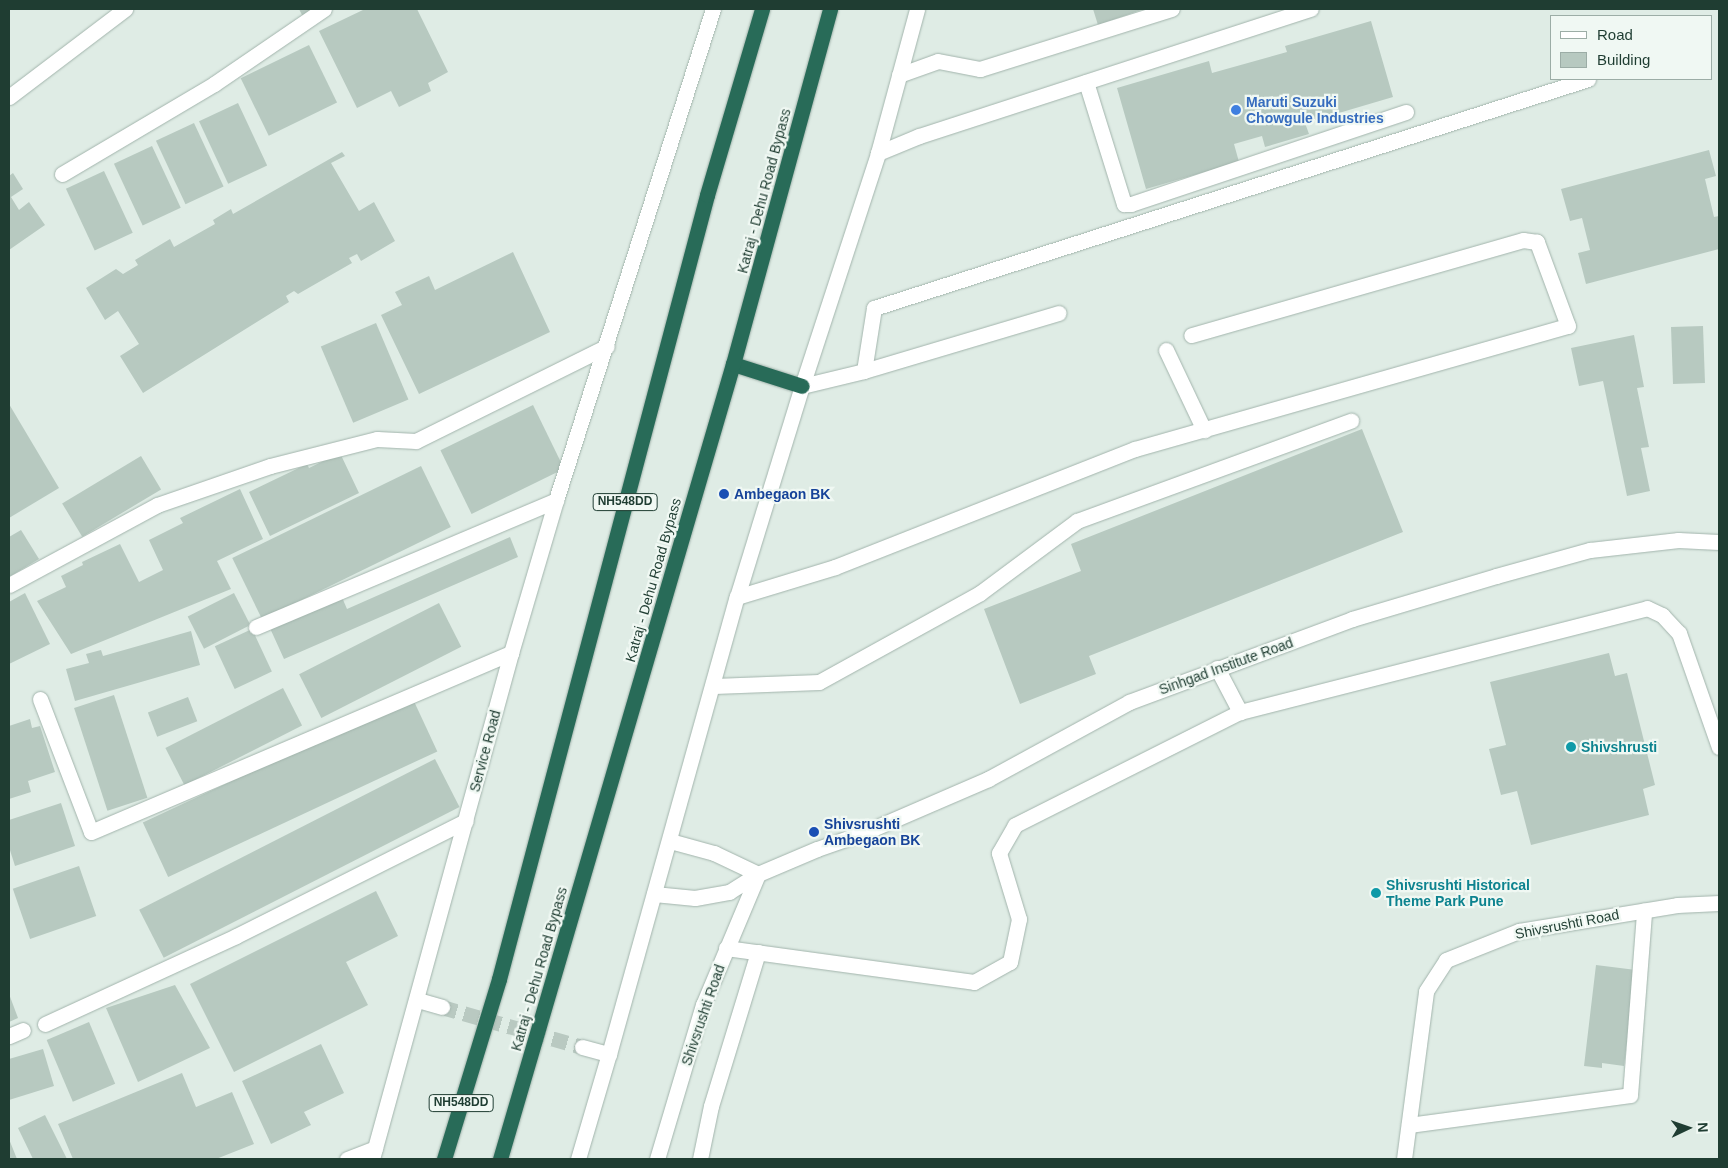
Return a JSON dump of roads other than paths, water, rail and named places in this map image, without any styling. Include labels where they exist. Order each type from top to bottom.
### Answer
[{"type":"highway","name":"NH548DD","points":[[444,1159],[499,978],[707,195],[762,9]]},
{"type":"highway","name":"Katraj - Dehu Road Bypass","points":[[500,1159],[734,364],[830,9]]},
{"type":"highway","points":[[734,364],[802,386]]},
{"type":"street","points":[[9,97],[125,9]]},
{"type":"street","points":[[62,174],[214,84],[324,9]]},
{"type":"street","name":"Service Road","points":[[374,1154],[418,1000],[511,652],[556,500],[607,346],[713,9]]},
{"type":"street","points":[[578,1159],[670,841],[738,596],[802,386],[878,153],[917,9]]},
{"type":"street","points":[[899,76],[938,60],[980,69],[1172,9]]},
{"type":"street","points":[[878,153],[919,136],[1311,9]]},
{"type":"street","points":[[864,371],[874,308],[1585,80]]},
{"type":"street","points":[[1086,82],[1124,204],[1131,204],[1406,112]]},
{"type":"street","points":[[738,596],[835,567],[1135,449],[1568,326],[1537,242],[1522,240],[1190,335]]},
{"type":"street","points":[[802,386],[864,371],[1059,313]]},
{"type":"street","points":[[9,585],[158,505],[270,466],[377,439],[416,441],[607,346]]},
{"type":"street","points":[[1166,350],[1204,430]]},
{"type":"street","points":[[714,686],[819,682],[980,593],[1077,521],[1351,421]]},
{"type":"street","points":[[256,627],[556,500]]},
{"type":"street","name":"Sinhgad Institute Road","points":[[654,894],[695,898],[729,892],[758,874],[817,849],[868,831],[988,778],[1129,702],[1352,619],[1590,550],[1678,540],[1719,542]]},
{"type":"street","points":[[726,948],[974,982],[1010,962],[1019,919],[999,853],[1015,825],[1240,712],[1647,608],[1662,615],[1679,633],[1719,747]]},
{"type":"street","points":[[40,699],[91,832],[511,652]]},
{"type":"street","points":[[1217,668],[1240,712]]},
{"type":"street","points":[[45,1024],[236,936],[466,822]]},
{"type":"street","points":[[670,841],[714,853],[758,874]]},
{"type":"street","name":"Shivsrushti Road","points":[[657,1159],[704,1005],[758,874]]},
{"type":"street","name":"Shivsrushti Road","points":[[1404,1159],[1426,991],[1446,960],[1519,932],[1677,905],[1719,903]]},
{"type":"street","points":[[1409,1124],[1630,1095],[1644,911]]},
{"type":"street","points":[[700,1159],[711,1106],[758,952]]},
{"type":"street","points":[[418,1000],[442,1007]]},
{"type":"street","points":[[9,1036],[23,1030]]},
{"type":"street","points":[[582,1047],[609,1054]]},
{"type":"street","points":[[347,1159],[374,1154]]},
{"type":"tunnel","points":[[442,1007],[582,1047]]},
{"type":"place","name":"Maruti Suzuki Chowgule Industries","points":[[1236,110]]},
{"type":"place","name":"Ambegaon BK","points":[[724,494]]},
{"type":"place","name":"Shivshrusti","points":[[1571,747]]},
{"type":"place","name":"Shivsrushti Ambegaon BK","points":[[814,832]]},
{"type":"place","name":"Shivsrushti Historical Theme Park Pune","points":[[1376,893]]}]
